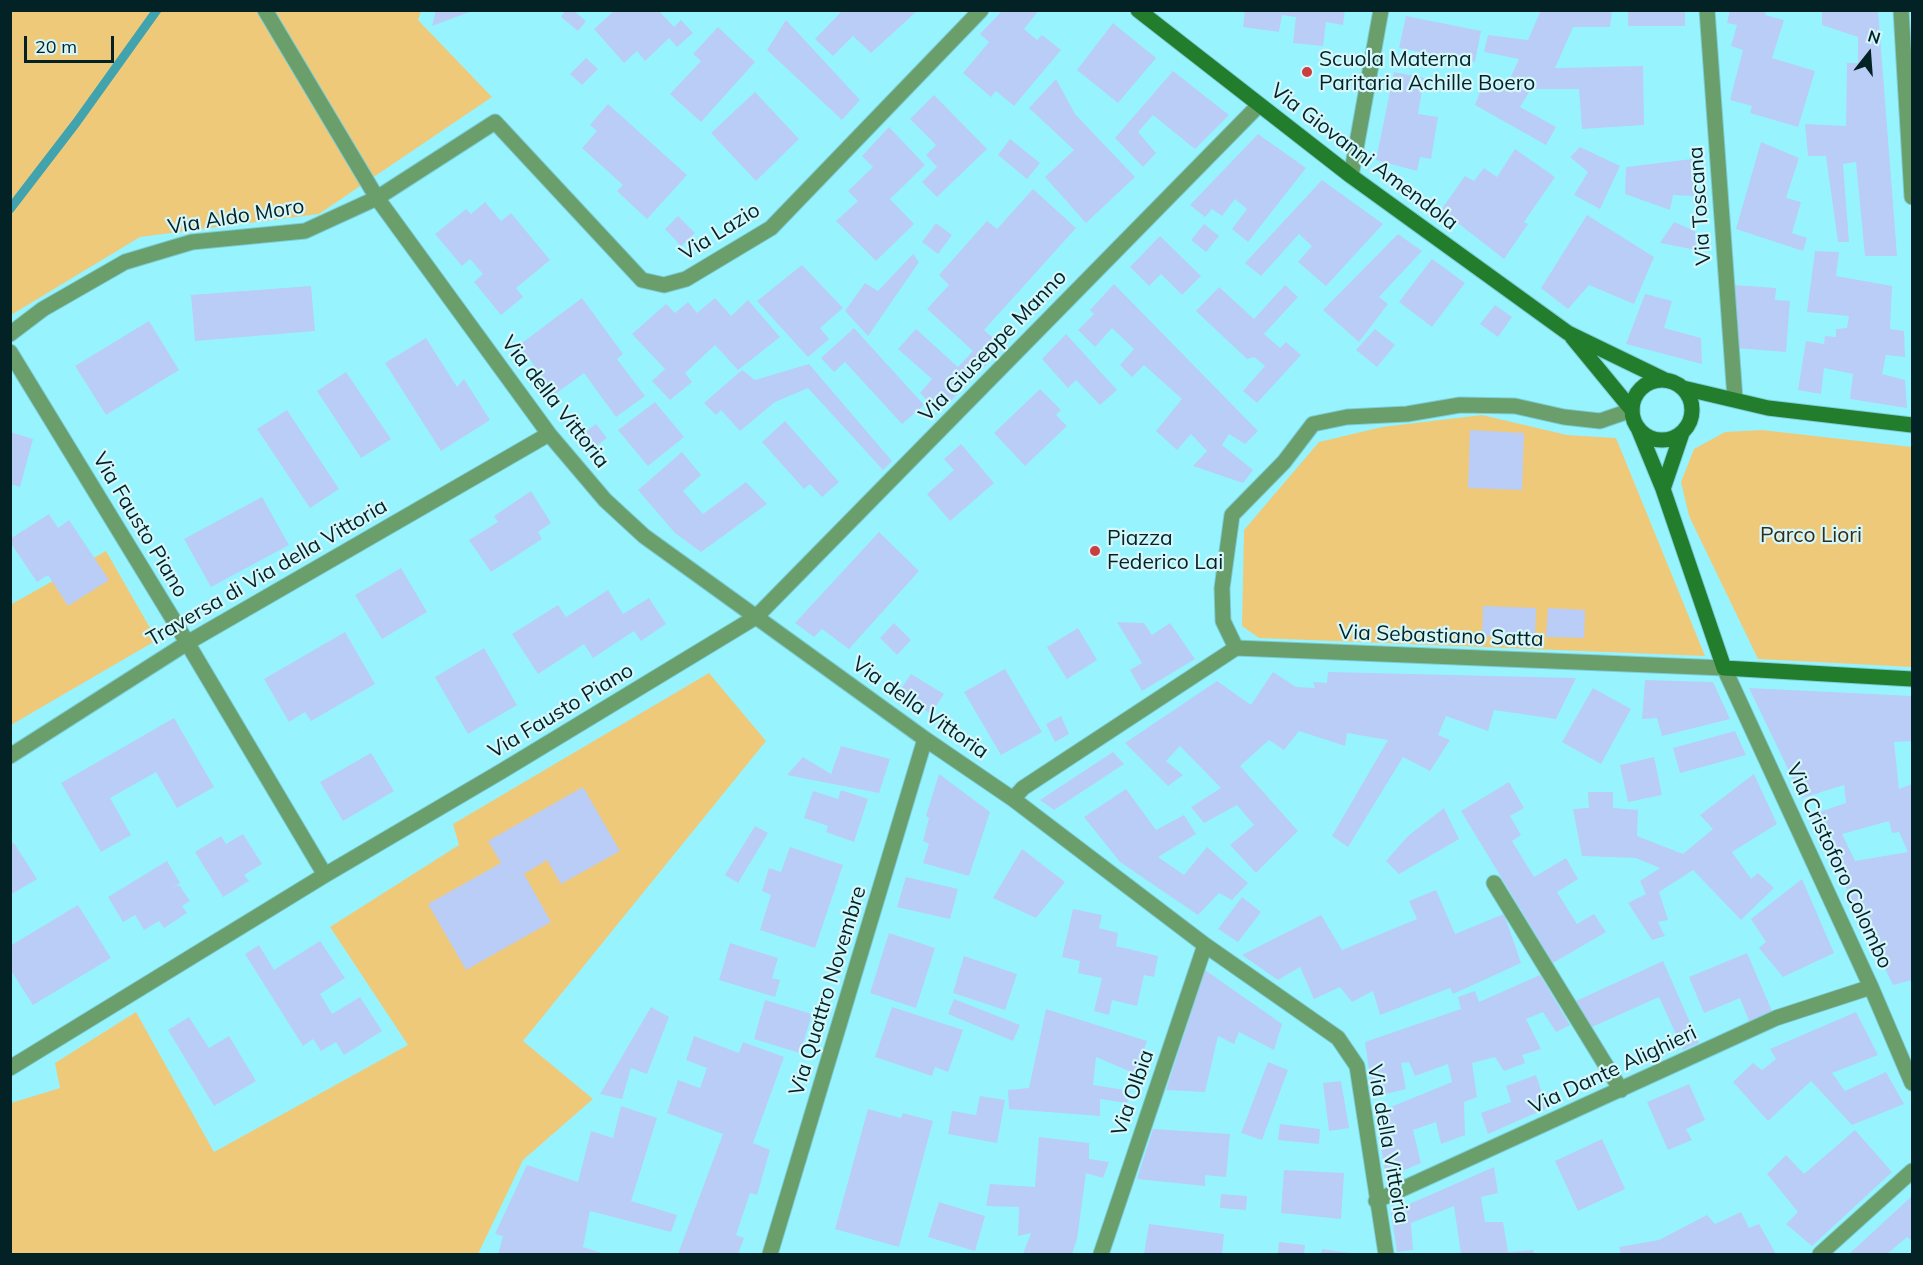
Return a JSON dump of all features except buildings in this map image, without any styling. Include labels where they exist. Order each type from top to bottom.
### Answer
[{"type":"street","name":"Via della Vittoria","points":[[265,10],[377,198],[549,434],[605,500],[644,536],[925,740],[1013,799],[1205,945],[1338,1038],[1357,1066],[1376,1201],[1386,1254]]},
{"type":"street","name":"Via Lazio","points":[[377,198],[495,122],[642,280],[664,285],[686,279],[771,228],[981,10]]},
{"type":"street","points":[[1352,176],[1381,10]]},
{"type":"street","name":"Via Toscana","points":[[1707,10],[1735,399]]},
{"type":"street","points":[[1901,10],[1912,197]]},
{"type":"street","name":"Via Giovanni Amendola","points":[[1138,11],[1352,176],[1568,333],[1665,380]]},
{"type":"street","name":"Via Giuseppe Manno","points":[[756,617],[1259,105]]},
{"type":"street","name":"Via Aldo Moro","points":[[10,334],[43,309],[125,262],[192,242],[305,231],[377,198]]},
{"type":"street","name":"Via Giovanni Amendola","points":[[1568,333],[1632,410]]},
{"type":"street","name":"Via Fausto Piano","points":[[10,352],[325,875]]},
{"type":"street","points":[[1638,428],[1645,435],[1654,439],[1673,438],[1682,433],[1689,425],[1692,406],[1689,396],[1674,382],[1654,381],[1638,391],[1632,410],[1633,419],[1663,489],[1724,668]]},
{"type":"street","points":[[1683,388],[1768,408],[1912,425]]},
{"type":"street","points":[[1013,799],[1023,788],[1236,648],[1223,621],[1222,588],[1232,515],[1284,462],[1313,424],[1347,417],[1407,414],[1460,405],[1515,405],[1564,417],[1600,421],[1632,410]]},
{"type":"street","points":[[1663,489],[1682,433]]},
{"type":"street","name":"Traversa di Via della Vittoria","points":[[10,756],[187,643],[549,434]]},
{"type":"street","name":"Via Fausto Piano","points":[[10,1068],[325,875],[756,617]]},
{"type":"street","name":"Via Sebastiano Satta","points":[[1236,648],[1724,668],[1912,679]]},
{"type":"street","name":"Via Cristoforo Colombo","points":[[1724,668],[1871,987],[1912,1083]]},
{"type":"street","name":"Via Quattro Novembre","points":[[770,1254],[925,740]]},
{"type":"street","points":[[1494,883],[1621,1089]]},
{"type":"street","name":"Via Olbia","points":[[1101,1254],[1205,945]]},
{"type":"street","name":"Via Dante Alighieri","points":[[1376,1201],[1776,1018],[1871,987]]},
{"type":"street","points":[[1820,1254],[1912,1171]]},
{"type":"green space","points":[[10,11],[421,11],[418,20],[492,97],[319,214],[140,237],[11,315]]},
{"type":"green space","points":[[1482,415],[1567,435],[1616,438],[1705,656],[1259,638],[1242,626],[1244,530],[1319,442],[1382,427]]},
{"type":"green space","name":"Parco Liori","points":[[1762,430],[1912,447],[1912,667],[1758,659],[1689,516],[1681,482],[1694,449],[1725,432]]},
{"type":"green space","points":[[106,551],[157,640],[11,725],[10,605]]},
{"type":"green space","points":[[709,673],[766,741],[523,1041],[593,1099],[523,1160],[478,1254],[11,1254],[11,1103],[60,1088],[55,1063],[136,1012],[214,1152],[408,1045],[330,927],[459,845],[453,824]]},
{"type":"waterway","points":[[10,209],[76,123],[157,10]]},
{"type":"place","name":"Scuola Materna Paritaria Achille Boero","points":[[1307,72]]},
{"type":"place","name":"Piazza Federico Lai","points":[[1095,551]]}]
